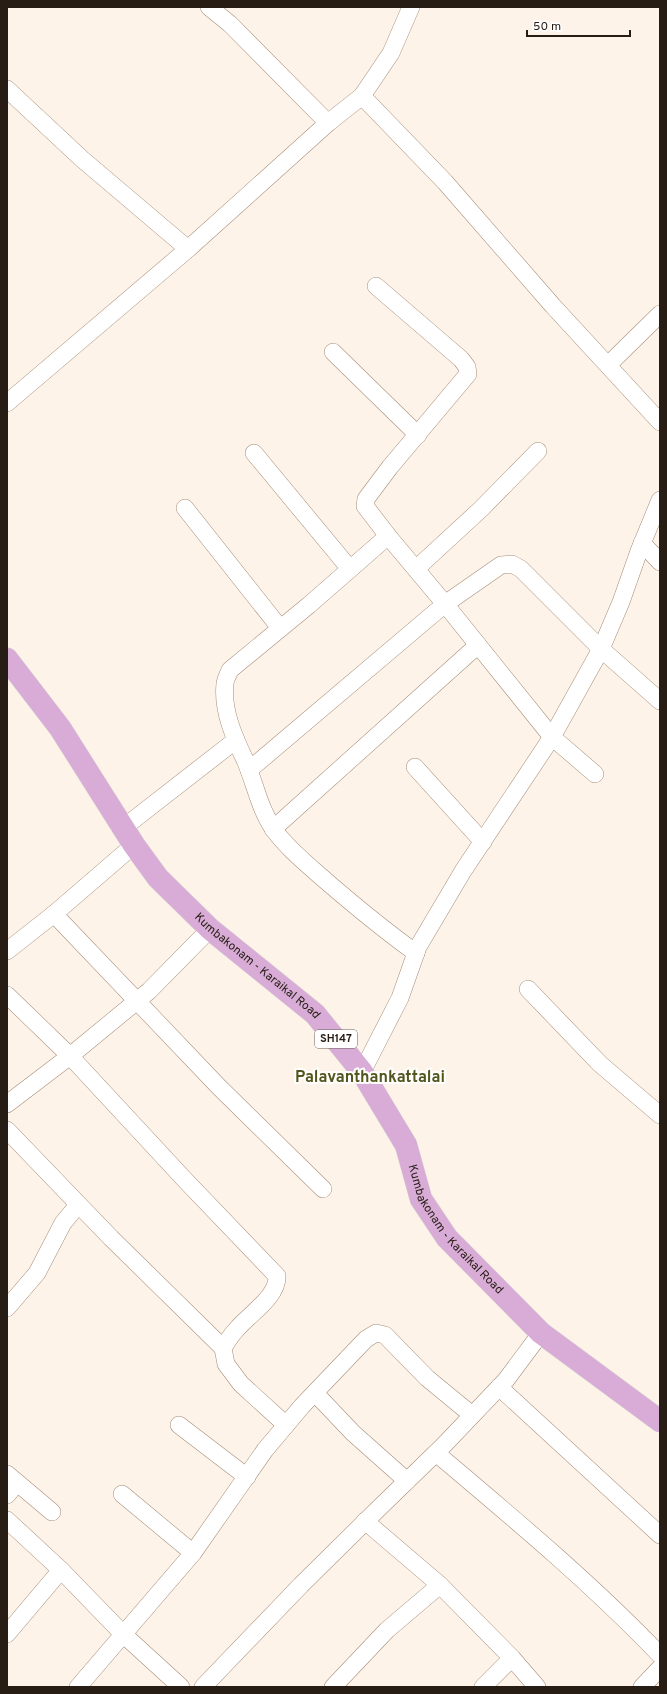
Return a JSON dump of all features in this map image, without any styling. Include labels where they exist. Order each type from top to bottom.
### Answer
[{"type":"main road","name":"Kumbakonam - Karaikal Road","points":[[7,659],[60,728],[128,837],[158,878],[210,929],[315,1014],[362,1072],[406,1145],[421,1199],[447,1238],[541,1333],[659,1419]]},
{"type":"street","points":[[209,7],[230,24],[328,123]]},
{"type":"street","points":[[7,403],[188,249],[328,123],[362,96],[391,54],[411,7]]},
{"type":"street","points":[[7,89],[82,159],[188,249]]},
{"type":"street","points":[[362,96],[445,182],[553,306],[660,422]]},
{"type":"street","points":[[376,286],[461,359],[468,374],[390,467],[366,499],[365,506],[388,536],[417,568],[552,737],[595,774]]},
{"type":"street","points":[[608,365],[660,314]]},
{"type":"street","points":[[333,352],[418,435]]},
{"type":"street","points":[[417,568],[434,554],[481,509],[538,451]]},
{"type":"street","points":[[254,453],[350,569]]},
{"type":"street","points":[[362,1072],[400,998],[418,947],[463,871],[552,737],[601,649],[621,602],[642,543],[660,500]]},
{"type":"street","points":[[185,508],[280,628]]},
{"type":"street","points":[[388,536],[230,670],[225,683],[225,702],[236,740],[249,770],[258,799],[273,828],[284,842],[309,867],[374,923],[416,953]]},
{"type":"street","points":[[642,543],[660,562]]},
{"type":"street","points":[[249,770],[446,604],[501,565],[512,564],[521,569],[601,649],[660,701]]},
{"type":"street","points":[[273,828],[478,645]]},
{"type":"street","points":[[7,951],[54,914],[128,837],[236,740]]},
{"type":"street","points":[[415,767],[483,842]]},
{"type":"street","points":[[54,914],[219,1087],[323,1189]]},
{"type":"street","points":[[7,1104],[70,1056],[149,990],[210,929]]},
{"type":"street","points":[[528,989],[600,1064],[660,1115]]},
{"type":"street","points":[[7,994],[70,1056],[185,1180],[277,1276],[277,1284],[270,1295],[235,1331],[223,1348]]},
{"type":"street","points":[[7,1130],[78,1204],[223,1348],[226,1364],[241,1384],[286,1425]]},
{"type":"street","points":[[7,1308],[37,1273],[63,1223],[78,1204]]},
{"type":"street","points":[[78,1687],[193,1554],[265,1450],[286,1425],[366,1339],[376,1333],[385,1335],[427,1378],[472,1416]]},
{"type":"street","points":[[203,1687],[365,1521],[472,1416],[499,1387],[541,1333]]},
{"type":"street","points":[[499,1387],[660,1535]]},
{"type":"street","points":[[315,1394],[353,1433],[407,1481]]},
{"type":"street","points":[[179,1425],[247,1477]]},
{"type":"street","points":[[436,1453],[596,1590],[660,1655]]},
{"type":"street","points":[[10,1484],[52,1512]]},
{"type":"street","points":[[122,1494],[193,1554]]},
{"type":"street","points":[[7,1520],[61,1570],[123,1634],[181,1687]]},
{"type":"street","points":[[365,1521],[440,1585],[512,1658],[537,1687]]},
{"type":"street","points":[[7,1634],[61,1570]]},
{"type":"street","points":[[333,1687],[387,1630],[440,1585]]},
{"type":"street","points":[[483,1687],[512,1658]]},
{"type":"street","points":[[642,1687],[660,1668]]},
{"type":"district","name":"Palavanthankattalai","points":[[370,1078]]}]
